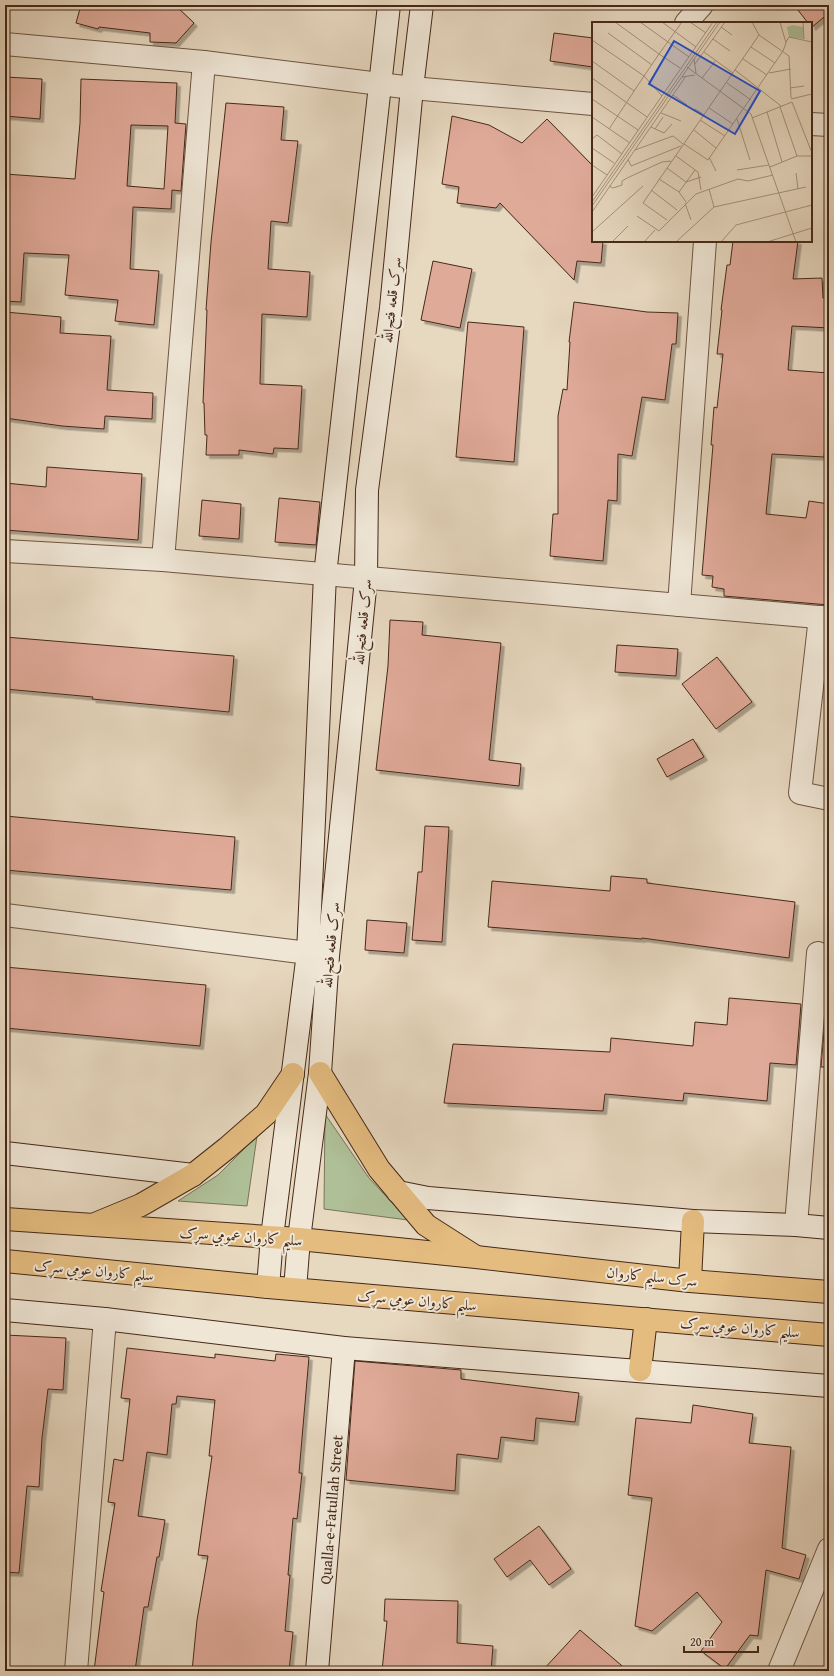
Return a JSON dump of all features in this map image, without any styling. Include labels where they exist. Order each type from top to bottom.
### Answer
[{"type":"main road","points":[[320,1073],[379,1169],[398,1192],[426,1225],[476,1257]]},
{"type":"main road","points":[[91,1225],[141,1205],[193,1175],[266,1114],[293,1074]]},
{"type":"main road","name":"سلیم کاروان عمومي سړک","points":[[5,1219],[299,1239],[476,1257]]},
{"type":"main road","points":[[690,1281],[693,1221]]},
{"type":"main road","name":"سرک سلیم کاروان","points":[[476,1257],[690,1281],[829,1292]]},
{"type":"main road","name":"سلیم کاروان عومي سړک","points":[[5,1261],[268,1287],[829,1335]]},
{"type":"main road","points":[[640,1370],[646,1319]]},
{"type":"street","name":"سرک قلعه فتح‌الله","points":[[268,1287],[272,1237],[308,953],[325,575],[390,5]]},
{"type":"street","name":"سرک قلعه فتح‌الله","points":[[295,1289],[299,1239],[320,1073],[328,956],[366,579],[367,490],[391,308],[412,88],[422,5]]},
{"type":"street","points":[[687,22],[702,5]]},
{"type":"street","points":[[5,44],[204,62],[382,85],[592,104]]},
{"type":"street","points":[[164,560],[204,62]]},
{"type":"street","points":[[812,124],[829,125]]},
{"type":"street","points":[[680,605],[705,242]]},
{"type":"street","points":[[5,551],[164,560],[366,579],[824,617],[800,793],[829,799]]},
{"type":"street","points":[[5,915],[308,953]]},
{"type":"street","points":[[796,1225],[818,953]]},
{"type":"street","points":[[5,1153],[193,1175]]},
{"type":"street","points":[[398,1192],[428,1198],[464,1202],[693,1221],[796,1225],[829,1228]]},
{"type":"street","points":[[5,1310],[105,1319],[344,1348],[829,1386]]},
{"type":"street","points":[[76,1671],[105,1319]]},
{"type":"street","name":"Qualla-e-Fatullah Street","points":[[317,1671],[344,1348]]},
{"type":"street","points":[[779,1671],[829,1550]]},
{"type":"green space","points":[[325,1114],[369,1178],[408,1220],[324,1209]]},
{"type":"green space","points":[[257,1136],[247,1206],[178,1201],[218,1175]]},
{"type":"building","points":[[81,5],[175,5],[194,23],[176,43],[150,42],[150,33],[99,27],[98,29],[76,23]]},
{"type":"building","points":[[794,5],[829,5],[829,13],[812,27],[812,22],[807,22]]},
{"type":"building","points":[[554,33],[592,38],[592,67],[550,61]]},
{"type":"building","points":[[5,77],[42,79],[40,119],[5,116]]},
{"type":"building","points":[[81,79],[177,83],[175,123],[186,124],[181,191],[172,190],[171,209],[133,207],[130,269],[159,271],[154,325],[115,321],[118,300],[65,295],[69,255],[24,253],[21,302],[5,301],[5,174],[75,179],[80,123]],"holes":[[[131,125],[168,126],[164,189],[127,186]]]},
{"type":"building","points":[[226,103],[284,107],[281,140],[298,141],[288,223],[271,221],[268,269],[310,272],[307,317],[262,314],[260,384],[302,386],[298,449],[274,448],[273,454],[239,450],[239,455],[206,455],[207,435],[205,435],[203,403],[206,310],[211,242]]},
{"type":"building","points":[[452,116],[489,125],[522,143],[547,119],[592,165],[592,242],[603,242],[601,263],[577,261],[574,280],[500,203],[496,208],[457,203],[459,187],[442,184]]},
{"type":"building","points":[[733,242],[798,242],[793,279],[822,278],[823,298],[829,298],[829,328],[792,326],[788,370],[829,373],[829,410],[824,457],[772,454],[766,514],[806,518],[809,501],[829,504],[829,605],[724,596],[724,589],[712,587],[713,576],[702,575],[713,445],[711,445],[714,407],[717,408],[723,354],[717,354],[727,265],[730,265]]},
{"type":"building","points":[[433,261],[472,269],[460,328],[421,320]]},
{"type":"building","points":[[574,302],[647,312],[678,313],[676,344],[672,344],[665,400],[642,397],[632,456],[618,454],[617,501],[608,500],[603,561],[550,556],[553,514],[558,514],[558,416],[563,389],[567,390],[569,342]]},
{"type":"building","points":[[5,312],[61,317],[60,333],[111,336],[107,390],[153,393],[152,419],[105,416],[104,429],[62,426],[5,418]]},
{"type":"building","points":[[468,322],[524,327],[514,462],[456,457]]},
{"type":"building","points":[[47,467],[142,474],[138,540],[5,530],[5,483],[46,487]]},
{"type":"building","points":[[279,498],[320,502],[316,545],[275,542]]},
{"type":"building","points":[[202,500],[241,504],[239,539],[199,536]]},
{"type":"building","points":[[390,620],[423,622],[422,635],[501,643],[489,760],[521,764],[519,786],[376,770],[388,666]]},
{"type":"building","points":[[5,637],[234,656],[229,712],[5,689]]},
{"type":"building","points":[[617,645],[678,649],[676,676],[615,672]]},
{"type":"building","points":[[717,657],[752,702],[716,729],[682,684]]},
{"type":"building","points":[[693,739],[704,757],[667,777],[657,759]]},
{"type":"building","points":[[5,816],[235,837],[231,890],[5,870]]},
{"type":"building","points":[[425,826],[449,827],[442,942],[412,940],[418,872],[422,872]]},
{"type":"building","points":[[611,876],[647,879],[647,883],[795,902],[789,958],[642,938],[488,927],[492,881],[610,891]]},
{"type":"building","points":[[367,920],[407,923],[404,953],[365,950]]},
{"type":"building","points":[[5,967],[206,985],[200,1046],[5,1028]]},
{"type":"building","points":[[729,998],[801,1004],[796,1065],[770,1063],[767,1101],[684,1093],[683,1101],[605,1094],[603,1111],[444,1103],[453,1044],[610,1052],[611,1038],[693,1046],[695,1022],[727,1025]]},
{"type":"building","points":[[826,1006],[829,1006],[829,1067],[821,1067]]},
{"type":"building","points":[[5,1335],[66,1338],[63,1390],[48,1389],[42,1438],[39,1487],[27,1486],[19,1573],[5,1572]]},
{"type":"building","points":[[127,1348],[215,1358],[215,1354],[275,1361],[276,1354],[309,1357],[299,1473],[302,1473],[297,1519],[293,1518],[288,1575],[290,1575],[285,1631],[293,1632],[289,1671],[192,1671],[197,1620],[208,1556],[198,1555],[212,1456],[209,1456],[215,1400],[177,1396],[176,1404],[172,1404],[167,1455],[147,1452],[138,1516],[165,1520],[159,1557],[157,1557],[148,1607],[144,1607],[135,1671],[94,1671],[104,1592],[101,1591],[115,1503],[108,1502],[114,1459],[123,1461],[130,1399],[121,1398]]},
{"type":"building","points":[[355,1361],[461,1370],[461,1379],[579,1393],[575,1422],[536,1418],[534,1441],[501,1437],[498,1459],[457,1454],[455,1491],[346,1480]]},
{"type":"building","points":[[693,1405],[753,1414],[749,1443],[791,1447],[782,1548],[806,1555],[799,1579],[766,1570],[758,1636],[750,1635],[725,1669],[701,1651],[722,1622],[697,1592],[652,1631],[635,1626],[652,1498],[628,1495],[636,1418],[691,1423]]},
{"type":"building","points":[[539,1526],[571,1569],[549,1585],[530,1560],[507,1577],[494,1559]]},
{"type":"building","points":[[385,1599],[458,1601],[457,1643],[493,1646],[491,1671],[382,1671],[387,1621],[384,1621]]},
{"type":"building","points":[[580,1630],[628,1671],[542,1671]]}]
